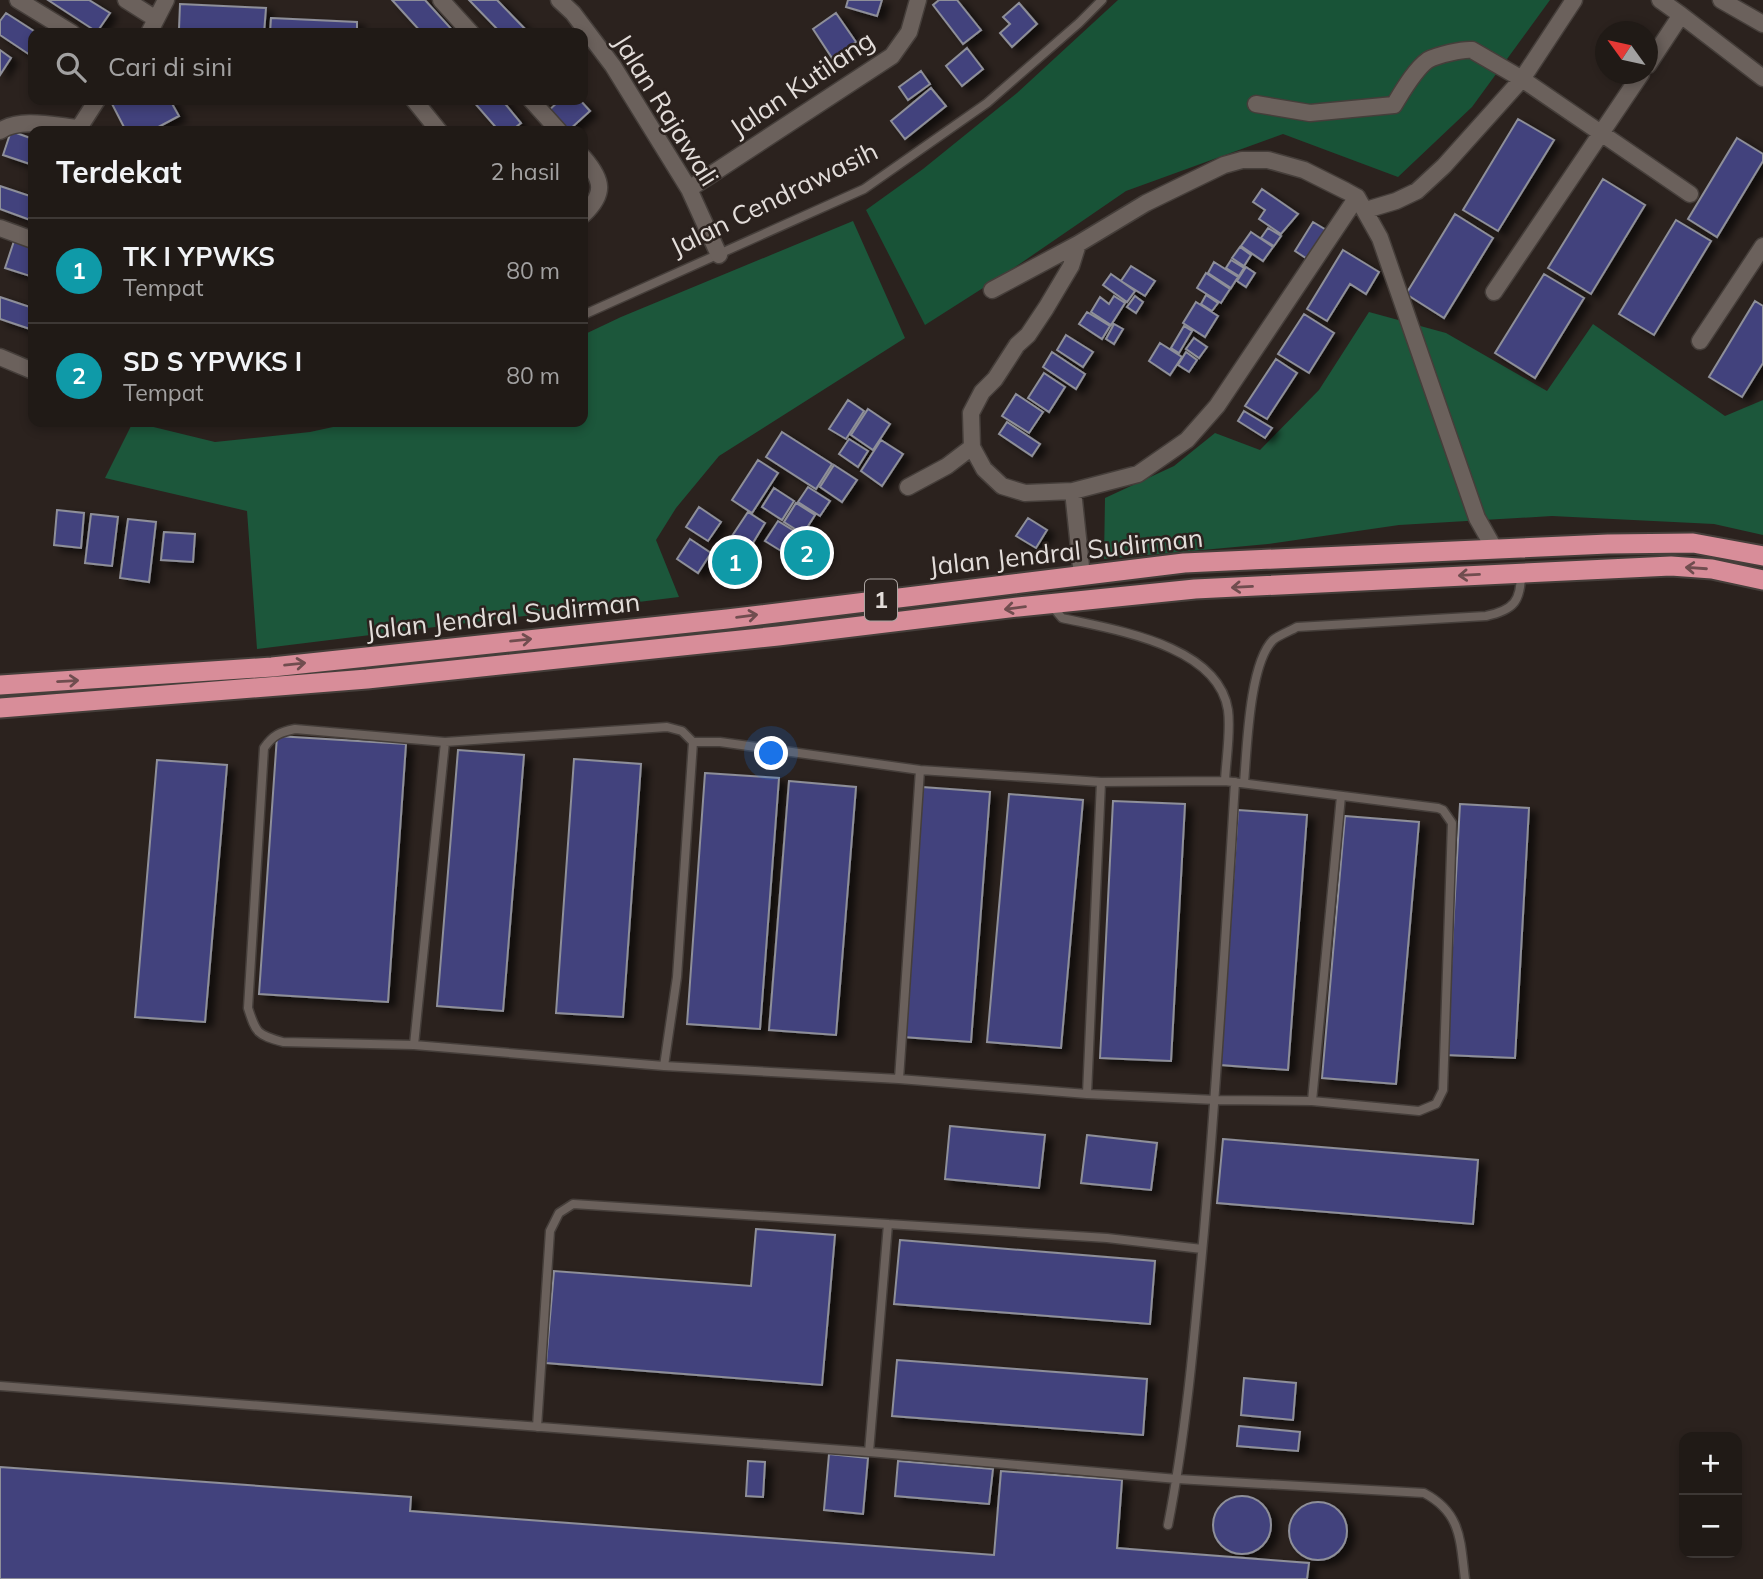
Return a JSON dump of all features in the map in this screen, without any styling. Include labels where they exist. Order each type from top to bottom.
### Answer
[{"type":"highway","name":"Jalan Jendral Sudirman","points":[[0,685],[284,665],[727,619],[1184,564],[1494,548],[1693,542],[1763,555]]},
{"type":"highway","name":"Jalan Jendral Sudirman","points":[[0,708],[367,679],[1195,589],[1671,566],[1712,569],[1763,580]]},
{"type":"street","points":[[18,0],[64,28]]},
{"type":"street","points":[[126,0],[153,26],[166,0]]},
{"type":"street","points":[[441,0],[466,28]]},
{"type":"street","name":"Jalan Rajawali","points":[[559,0],[585,28]]},
{"type":"street","name":"Jalan Kutilang","points":[[689,189],[892,56],[909,32],[918,0]]},
{"type":"street","points":[[1361,203],[1396,201],[1417,191],[1444,166],[1522,79],[1574,0]]},
{"type":"street","points":[[1660,0],[1763,78]]},
{"type":"street","points":[[1721,0],[1763,24]]},
{"type":"street","points":[[1658,49],[1681,15]]},
{"type":"street","name":"Jalan Rajawali","points":[[588,32],[614,66],[689,189],[719,255]]},
{"type":"street","points":[[1256,104],[1310,113],[1394,105],[1404,87],[1429,60],[1464,49],[1472,50],[1522,79],[1690,194]]},
{"type":"street","points":[[1494,292],[1634,84]]},
{"type":"street","points":[[85,126],[95,105]]},
{"type":"street","points":[[418,105],[435,126]]},
{"type":"street","points":[[536,105],[554,126]]},
{"type":"street","points":[[3,125],[51,126]]},
{"type":"street","points":[[992,290],[1079,244],[1146,203],[1224,165],[1242,160],[1268,160],[1304,170],[1361,203],[1380,238],[1476,518],[1494,548]]},
{"type":"street","points":[[588,165],[600,190],[596,202],[588,210]]},
{"type":"street","points":[[1079,244],[1071,266],[1046,309],[1028,335],[1017,345],[995,379],[982,392],[971,413],[972,447],[984,470],[1002,486],[1025,493],[1073,491],[1138,474],[1187,440],[1217,406],[1361,203]]},
{"type":"street","points":[[0,228],[28,238]]},
{"type":"street","points":[[1700,341],[1763,246]]},
{"type":"street","points":[[0,357],[28,369]]},
{"type":"street","points":[[908,487],[947,466],[972,447]]},
{"type":"street","points":[[1073,491],[1082,576]]},
{"type":"lane","name":"Jalan Cendrawasih","points":[[588,313],[864,189],[987,103],[1102,0]]},
{"type":"lane","points":[[1168,1525],[1193,1358],[1216,1100],[1239,783],[1259,666],[1273,640],[1297,627],[1497,614],[1514,604],[1521,594],[1521,572]]},
{"type":"lane","points":[[1050,604],[1062,618],[1167,645],[1206,670],[1217,683],[1228,709],[1225,781]]},
{"type":"lane","points":[[667,727],[682,732],[693,742],[720,742],[920,770],[1101,782],[1225,781],[1438,808],[1443,810],[1452,823],[1443,1090],[1436,1104],[1419,1111],[1312,1101],[1087,1094],[899,1079],[664,1066],[414,1045],[283,1042],[263,1036],[255,1030],[248,1008],[264,748],[276,733],[295,729],[445,742],[667,727]]},
{"type":"lane","points":[[414,1045],[445,742]]},
{"type":"lane","points":[[664,1066],[677,977],[693,742]]},
{"type":"lane","points":[[899,1079],[920,770]]},
{"type":"lane","points":[[1087,1094],[1101,782]]},
{"type":"lane","points":[[1312,1101],[1340,796]]},
{"type":"lane","points":[[537,1427],[550,1231],[559,1213],[573,1204],[1107,1238],[1202,1249]]},
{"type":"lane","points":[[869,1452],[888,1224]]},
{"type":"lane","points":[[0,1387],[869,1452],[1177,1479],[1424,1493],[1438,1500],[1458,1525],[1465,1579]]},
{"type":"green space","points":[[1118,0],[1550,0],[1472,107],[1398,177],[1283,134],[1126,191],[925,325],[866,210],[923,169],[1017,93]]},
{"type":"green space","points":[[853,221],[905,338],[719,456],[676,508],[656,540],[679,597],[257,649],[247,511],[105,478],[130,427],[154,427],[215,442],[333,427],[588,427],[588,333]]},
{"type":"green space","points":[[1369,312],[1446,333],[1547,391],[1593,324],[1725,416],[1763,400],[1763,535],[1714,524],[1552,516],[1399,525],[1268,544],[1104,559],[1105,498],[1174,466],[1215,433],[1260,450],[1319,390]]},
{"type":"building","points":[[48,0],[89,0],[110,13],[100,28],[91,28]]},
{"type":"building","points":[[392,0],[425,0],[450,28],[417,28]]},
{"type":"building","points":[[469,0],[497,0],[524,28],[496,28]]},
{"type":"building","points":[[848,0],[882,0],[877,16],[846,7]]},
{"type":"building","points":[[939,0],[957,0],[981,30],[963,44],[933,5]]},
{"type":"building","points":[[1019,3],[1037,24],[1012,47],[1000,33],[1010,24],[1003,17]]},
{"type":"building","points":[[180,4],[266,8],[264,28],[179,28]]},
{"type":"building","points":[[6,13],[29,28],[28,54],[0,35],[0,21]]},
{"type":"building","points":[[836,13],[856,42],[832,58],[813,29]]},
{"type":"building","points":[[271,18],[357,22],[357,28],[270,28]]},
{"type":"building","points":[[967,48],[983,69],[962,86],[946,66]]},
{"type":"building","points":[[0,50],[11,58],[0,75]]},
{"type":"building","points":[[921,71],[930,84],[908,100],[899,87]]},
{"type":"building","points":[[931,88],[946,106],[905,139],[891,121]]},
{"type":"building","points":[[113,105],[173,105],[179,116],[160,126],[123,126]]},
{"type":"building","points":[[476,105],[506,105],[521,123],[517,126],[495,126]]},
{"type":"building","points":[[555,105],[585,105],[590,111],[574,126],[560,126],[547,112]]},
{"type":"building","points":[[1518,119],[1554,140],[1498,231],[1463,210]]},
{"type":"building","points":[[11,131],[28,137],[28,163],[3,155]]},
{"type":"building","points":[[1737,138],[1763,154],[1763,161],[1717,237],[1688,219]]},
{"type":"building","points":[[1603,179],[1645,205],[1591,294],[1548,268]]},
{"type":"building","points":[[0,186],[28,195],[28,219],[0,209]]},
{"type":"building","points":[[1262,189],[1298,214],[1281,234],[1259,219],[1265,210],[1253,202]]},
{"type":"building","points":[[1455,214],[1493,238],[1444,318],[1406,294]]},
{"type":"building","points":[[1676,220],[1711,241],[1654,335],[1619,314]]},
{"type":"building","points":[[1313,222],[1328,231],[1309,260],[1295,251]]},
{"type":"building","points":[[1268,228],[1281,236],[1274,246],[1261,238]]},
{"type":"building","points":[[1251,232],[1273,247],[1263,261],[1241,246]]},
{"type":"building","points":[[14,241],[28,246],[28,275],[5,268]]},
{"type":"building","points":[[1240,247],[1251,255],[1244,266],[1232,258]]},
{"type":"building","points":[[1343,250],[1379,272],[1366,294],[1350,284],[1327,321],[1307,309]]},
{"type":"building","points":[[1231,260],[1244,268],[1239,276],[1226,268]]},
{"type":"building","points":[[1214,262],[1238,277],[1231,288],[1208,273]]},
{"type":"building","points":[[1131,266],[1155,281],[1145,296],[1121,281]]},
{"type":"building","points":[[1246,267],[1255,273],[1246,287],[1237,281]]},
{"type":"building","points":[[1206,273],[1230,289],[1221,303],[1197,288]]},
{"type":"building","points":[[1111,274],[1135,291],[1127,302],[1103,285]]},
{"type":"building","points":[[1544,274],[1584,298],[1535,378],[1495,353]]},
{"type":"building","points":[[1206,295],[1218,303],[1212,311],[1201,304]]},
{"type":"building","points":[[1114,296],[1125,303],[1111,325],[1091,312],[1100,297],[1109,304]]},
{"type":"building","points":[[1135,296],[1143,302],[1136,313],[1127,307]]},
{"type":"building","points":[[0,297],[28,306],[28,328],[0,319]]},
{"type":"building","points":[[1755,301],[1763,306],[1763,363],[1742,397],[1709,377]]},
{"type":"building","points":[[1196,302],[1218,316],[1205,337],[1183,323]]},
{"type":"building","points":[[1087,312],[1110,326],[1102,339],[1079,324]]},
{"type":"building","points":[[1304,314],[1334,333],[1309,373],[1278,354]]},
{"type":"building","points":[[1114,324],[1123,329],[1114,344],[1106,339]]},
{"type":"building","points":[[1184,326],[1192,331],[1179,353],[1171,348]]},
{"type":"building","points":[[1066,335],[1093,352],[1083,367],[1057,350]]},
{"type":"building","points":[[1194,338],[1207,347],[1199,358],[1186,349]]},
{"type":"building","points":[[1160,343],[1182,357],[1170,375],[1149,361]]},
{"type":"building","points":[[1052,352],[1085,374],[1076,389],[1043,367]]},
{"type":"building","points":[[1186,352],[1197,360],[1189,372],[1178,365]]},
{"type":"building","points":[[1276,359],[1297,373],[1267,419],[1245,406]]},
{"type":"building","points":[[1044,373],[1065,387],[1049,412],[1028,398]]},
{"type":"building","points":[[1016,394],[1043,412],[1029,433],[1002,416]]},
{"type":"building","points":[[848,400],[864,411],[846,439],[829,429]]},
{"type":"building","points":[[868,409],[890,424],[873,450],[851,435]]},
{"type":"building","points":[[1244,411],[1272,428],[1265,438],[1238,421]]},
{"type":"building","points":[[1007,422],[1040,444],[1032,456],[999,434]]},
{"type":"building","points":[[782,432],[832,464],[816,489],[766,457]]},
{"type":"building","points":[[849,439],[868,451],[858,467],[839,454]]},
{"type":"building","points":[[881,440],[903,454],[882,486],[861,471]]},
{"type":"building","points":[[758,460],[778,473],[752,513],[732,500]]},
{"type":"building","points":[[834,465],[857,480],[842,502],[820,487]]},
{"type":"building","points":[[808,487],[830,501],[820,516],[798,502]]},
{"type":"building","points":[[774,488],[794,501],[782,520],[762,507]]},
{"type":"building","points":[[796,503],[815,515],[803,534],[784,522]]},
{"type":"building","points":[[699,507],[721,522],[708,541],[686,527]]},
{"type":"building","points":[[57,510],[84,513],[81,548],[54,545]]},
{"type":"building","points":[[748,512],[765,523],[748,551],[730,539]]},
{"type":"building","points":[[91,514],[118,517],[112,566],[85,563]]},
{"type":"building","points":[[1028,518],[1047,530],[1036,548],[1016,536]]},
{"type":"building","points":[[128,519],[156,522],[149,582],[120,578]]},
{"type":"building","points":[[778,521],[799,534],[786,554],[765,541]]},
{"type":"building","points":[[164,532],[195,534],[193,562],[161,560]]},
{"type":"building","points":[[803,535],[826,550],[812,571],[789,556]]},
{"type":"building","points":[[690,539],[711,553],[698,573],[677,559]]},
{"type":"building","points":[[729,544],[755,560],[741,581],[716,564]]},
{"type":"building","points":[[277,736],[406,744],[388,1002],[259,994]]},
{"type":"building","points":[[458,750],[524,755],[503,1011],[437,1006]]},
{"type":"building","points":[[574,759],[641,764],[623,1017],[556,1013]]},
{"type":"building","points":[[157,760],[227,765],[205,1022],[135,1017]]},
{"type":"building","points":[[705,773],[779,778],[760,1029],[687,1024]]},
{"type":"building","points":[[789,781],[856,787],[836,1035],[769,1030]]},
{"type":"building","points":[[922,787],[990,792],[971,1042],[903,1037]]},
{"type":"building","points":[[1009,794],[1083,800],[1061,1048],[987,1042]]},
{"type":"building","points":[[1113,801],[1185,804],[1171,1061],[1100,1058]]},
{"type":"building","points":[[1460,804],[1529,808],[1515,1058],[1446,1055]]},
{"type":"building","points":[[1238,810],[1307,815],[1288,1070],[1220,1065]]},
{"type":"building","points":[[1345,816],[1419,822],[1396,1084],[1322,1078]]},
{"type":"building","points":[[950,1126],[1045,1135],[1039,1188],[945,1179]]},
{"type":"building","points":[[1087,1135],[1157,1143],[1151,1190],[1081,1183]]},
{"type":"building","points":[[1223,1139],[1478,1160],[1473,1224],[1217,1203]]},
{"type":"building","points":[[756,1229],[835,1235],[822,1385],[546,1363],[554,1271],[751,1286]]},
{"type":"building","points":[[900,1240],[1155,1261],[1150,1324],[894,1304]]},
{"type":"building","points":[[897,1360],[1147,1379],[1143,1435],[892,1416]]},
{"type":"building","points":[[1244,1378],[1296,1383],[1293,1420],[1241,1415]]},
{"type":"building","points":[[1239,1426],[1300,1432],[1298,1451],[1237,1446]]},
{"type":"building","points":[[829,1454],[868,1458],[863,1514],[824,1510]]},
{"type":"building","points":[[748,1461],[765,1462],[763,1497],[746,1496]]},
{"type":"building","points":[[898,1461],[993,1469],[989,1504],[895,1496]]},
{"type":"building","points":[[0,1467],[411,1497],[410,1511],[994,1555],[1001,1471],[1122,1480],[1117,1548],[1309,1563],[1307,1579],[0,1579]]},
{"type":"building","points":[[1242,1496],[1253,1498],[1266,1509],[1271,1525],[1269,1536],[1258,1549],[1242,1554],[1231,1552],[1218,1541],[1213,1525],[1215,1514],[1226,1501]]},
{"type":"building","points":[[1318,1502],[1329,1504],[1342,1515],[1347,1531],[1345,1542],[1334,1555],[1318,1560],[1307,1558],[1294,1547],[1289,1531],[1291,1520],[1302,1507]]},
{"type":"place","name":"SD S YPWKS I","points":[[807,553]]},
{"type":"place","name":"TK I YPWKS","points":[[735,562]]}]
